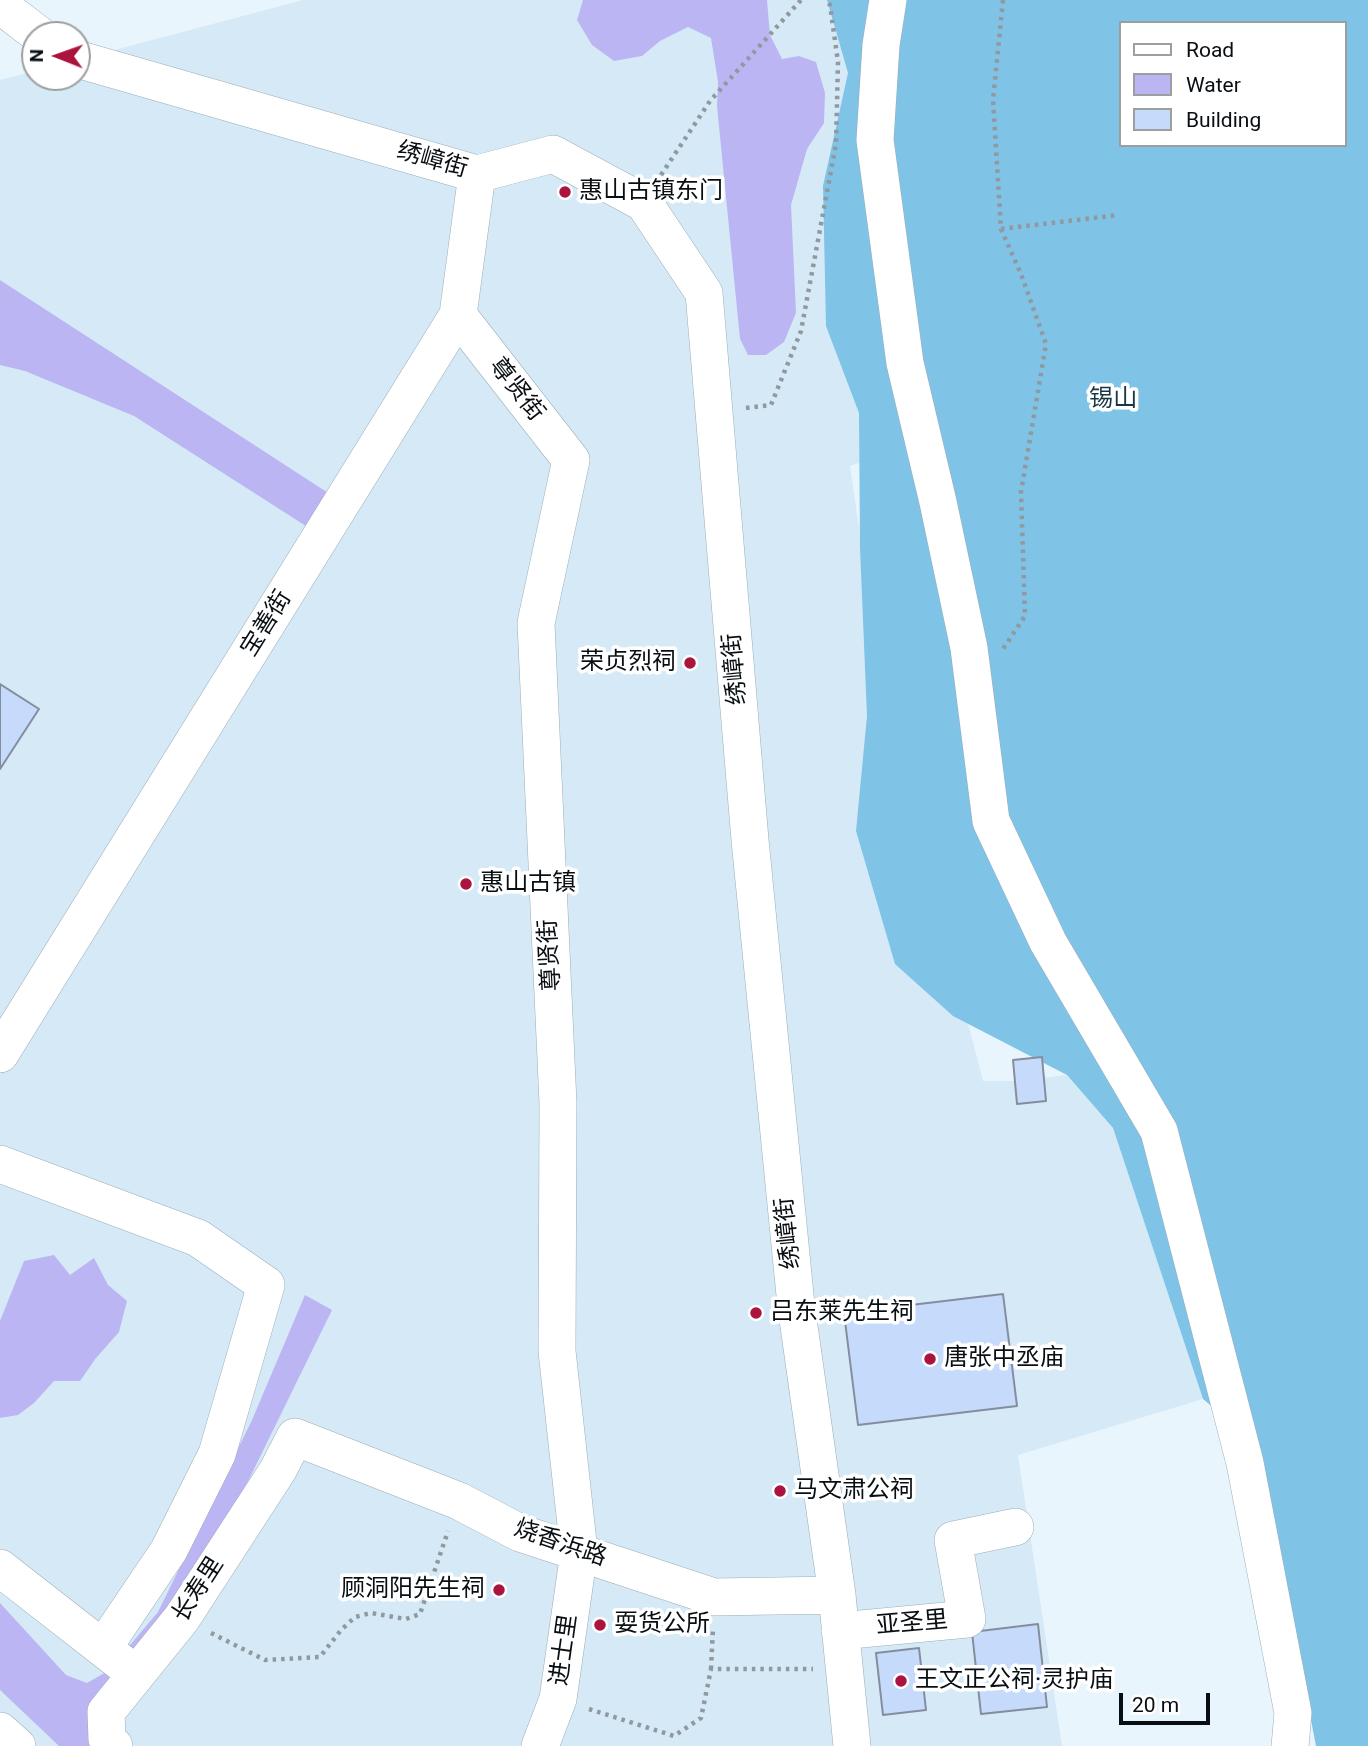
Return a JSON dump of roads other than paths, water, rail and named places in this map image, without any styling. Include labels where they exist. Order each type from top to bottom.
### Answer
[{"type":"street","points":[[888,0],[881,45],[875,140],[905,363],[969,648],[991,821],[1048,942],[1160,1131],[1245,1463],[1293,1713],[1290,1746]]},
{"type":"street","points":[[0,5],[21,21]]},
{"type":"street","name":"绣嶂街","points":[[91,63],[477,174],[552,154],[644,202],[704,293],[750,839],[796,1305],[837,1595],[852,1746]]},
{"type":"street","name":"宝善街","points":[[0,1054],[458,315],[477,174]]},
{"type":"street","name":"尊贤街","points":[[458,315],[571,460],[536,623],[558,1103],[557,1351],[579,1552]]},
{"type":"street","points":[[0,1164],[198,1238],[266,1285],[217,1454],[169,1550],[103,1648]]},
{"type":"street","name":"烧香浜路","points":[[295,1437],[459,1501],[520,1533],[714,1597],[837,1595]]},
{"type":"street","name":"长寿里","points":[[111,1742],[106,1712],[182,1618],[267,1487],[295,1437]]},
{"type":"street","points":[[217,1454],[267,1487]]},
{"type":"street","name":"亚圣里","points":[[840,1630],[967,1619],[953,1540],[1015,1527]]},
{"type":"street","name":"进士里","points":[[540,1746],[558,1699],[579,1552]]},
{"type":"street","points":[[0,1567],[137,1675]]},
{"type":"street","points":[[0,1731],[17,1746]]},
{"type":"water","points":[[583,0],[767,0],[770,35],[782,59],[799,56],[816,62],[825,93],[824,123],[807,149],[791,205],[796,313],[784,342],[766,355],[748,355],[740,339],[717,106],[718,82],[711,38],[688,27],[660,41],[642,56],[614,61],[592,45],[577,20]]},
{"type":"water","points":[[0,280],[356,511],[334,544],[134,416],[25,371],[0,365]]},
{"type":"water","points":[[54,1255],[70,1275],[94,1258],[108,1285],[127,1301],[119,1332],[80,1381],[54,1381],[34,1403],[18,1415],[0,1418],[0,1321],[24,1261]]},
{"type":"water","points":[[305,1295],[332,1310],[206,1567],[103,1746],[59,1746],[0,1690],[0,1603],[66,1675],[87,1683],[108,1671],[158,1612],[252,1420]]},
{"type":"place","name":"惠山古镇东门","points":[[565,192]]},
{"type":"place","name":"荣贞烈祠","points":[[690,663]]},
{"type":"place","name":"惠山古镇","points":[[466,884]]},
{"type":"place","name":"吕东莱先生祠","points":[[756,1313]]},
{"type":"place","name":"唐张中丞庙","points":[[930,1359]]},
{"type":"place","name":"马文肃公祠","points":[[780,1491]]},
{"type":"place","name":"顾洞阳先生祠","points":[[499,1590]]},
{"type":"place","name":"耍货公所","points":[[600,1625]]},
{"type":"place","name":"王文正公祠·灵护庙","points":[[901,1681]]},
{"type":"park label","name":"锡山","points":[[1113,400]]}]
